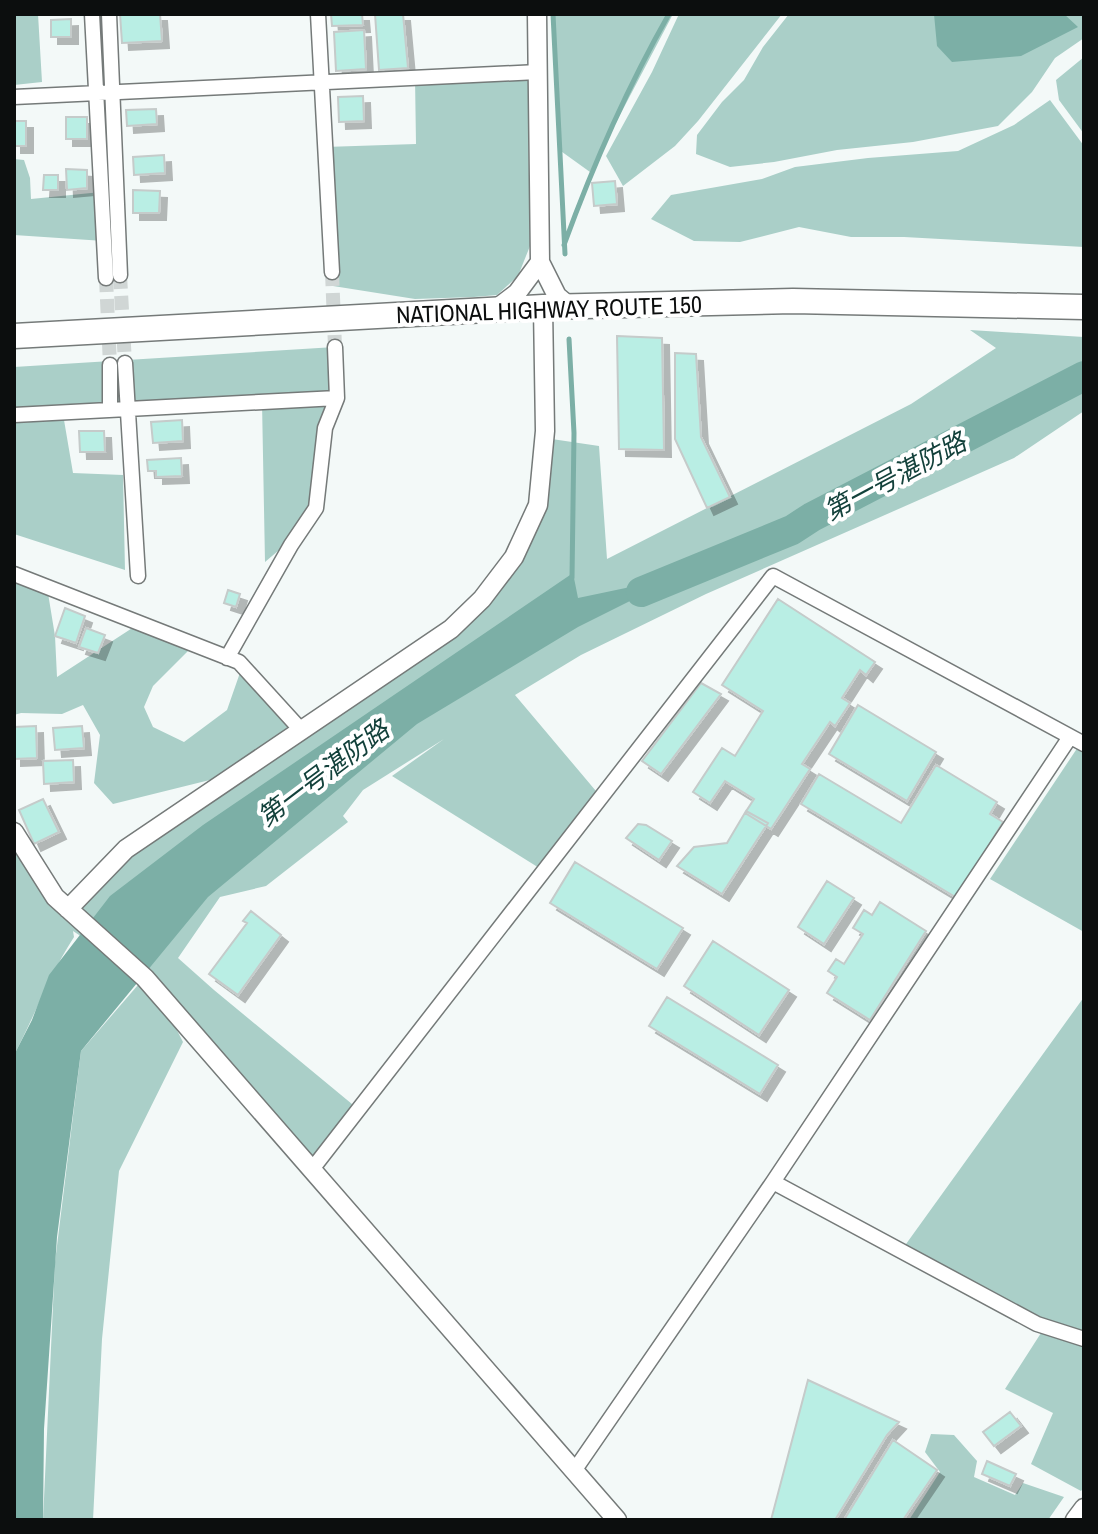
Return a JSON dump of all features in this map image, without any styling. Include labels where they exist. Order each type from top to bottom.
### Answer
[{"type":"highway","name":"NATIONAL HIGHWAY ROUTE 150","points":[[14,336],[569,306],[825,301],[1084,307]]},
{"type":"street","points":[[92,14],[95,94],[113,276],[109,14]]},
{"type":"street","points":[[318,14],[332,272]]},
{"type":"street","points":[[537,14],[540,262],[557,296],[569,306]]},
{"type":"street","points":[[14,97],[538,72]]},
{"type":"street","points":[[496,309],[517,293],[540,262]]},
{"type":"street","points":[[68,909],[126,849],[451,629],[482,599],[514,557],[538,505],[545,431],[543,307]]},
{"type":"street","points":[[227,658],[291,545],[316,508],[325,428],[337,398],[335,347]]},
{"type":"street","points":[[110,410],[118,364],[128,409],[138,576]]},
{"type":"street","points":[[14,415],[337,398]]},
{"type":"street","points":[[14,574],[239,662],[301,730]]},
{"type":"street","points":[[313,1168],[773,576],[1077,740],[574,1471]]},
{"type":"street","points":[[14,832],[55,897],[145,978],[617,1520]]},
{"type":"street","points":[[773,1182],[1037,1324],[1084,1339]]},
{"type":"street","points":[[1075,1520],[1084,1508]]},
{"type":"shaded area","points":[[14,14],[38,14],[42,82],[14,85]]},
{"type":"shaded area","points":[[552,14],[673,14],[590,172],[558,149]]},
{"type":"shaded area","points":[[679,14],[782,14],[675,146],[623,186],[606,156],[652,72]]},
{"type":"shaded area","points":[[789,14],[1084,14],[1084,38],[1055,58],[1032,92],[998,126],[913,142],[730,167],[696,154],[697,135],[722,102],[744,80],[763,47]]},
{"type":"shaded area","points":[[1084,57],[1084,134],[1059,100],[1056,80]]},
{"type":"shaded area","points":[[531,72],[528,103],[530,246],[518,276],[497,295],[474,297],[415,299],[333,286],[337,253],[325,147],[416,144],[415,78]]},
{"type":"shaded area","points":[[1050,100],[1084,146],[1084,247],[851,237],[799,227],[740,242],[694,241],[651,219],[671,195],[762,179],[795,167],[958,151],[1014,125]]},
{"type":"shaded area","points":[[14,159],[24,160],[30,178],[31,199],[101,192],[104,241],[14,235]]},
{"type":"shaded area","points":[[970,330],[1084,337],[1084,411],[1014,458],[706,594],[581,655],[515,695],[601,797],[544,871],[392,776],[444,739],[363,790],[343,816],[348,822],[266,886],[220,897],[178,958],[358,1109],[313,1168],[159,995],[183,1042],[119,1171],[102,1339],[93,1520],[43,1520],[55,1262],[81,1051],[144,978],[73,931],[74,937],[14,1055],[14,835],[72,912],[132,848],[238,773],[113,804],[94,783],[100,735],[83,705],[62,714],[14,715],[14,573],[47,587],[55,636],[57,677],[140,623],[194,645],[153,686],[144,707],[153,727],[184,742],[227,710],[242,667],[295,723],[271,751],[482,603],[519,546],[545,438],[599,446],[607,559],[911,404],[996,348]]},
{"type":"shaded area","points":[[335,347],[316,508],[299,533],[265,562],[262,402],[14,409],[14,367]]},
{"type":"shaded area","points":[[64,420],[73,473],[123,475],[125,570],[14,534],[14,423]]},
{"type":"shaded area","points":[[1084,738],[1084,932],[990,879]]},
{"type":"shaded area","points":[[1084,997],[1084,1339],[1037,1324],[901,1251]]},
{"type":"shaded area","points":[[1041,1333],[1084,1346],[1084,1487],[1081,1491],[1031,1464],[1053,1413],[1005,1389]]},
{"type":"shaded area","points":[[931,1434],[954,1435],[977,1461],[974,1477],[1015,1495],[1023,1483],[1064,1497],[1048,1520],[909,1520],[940,1472],[925,1452]]},
{"type":"water","points":[[934,14],[1064,14],[1078,27],[1021,56],[952,62],[937,46]]},
{"type":"water","points":[[573,573],[578,598],[678,577],[578,627],[417,724],[208,897],[81,1051],[57,1237],[44,1429],[43,1520],[14,1520],[14,1055],[32,1020],[49,975],[110,896],[203,825]]},
{"type":"building","points":[[120,14],[160,14],[162,41],[122,43]]},
{"type":"building","points":[[331,14],[362,14],[363,25],[332,26]]},
{"type":"building","points":[[375,14],[403,14],[408,68],[379,70]]},
{"type":"building","points":[[71,19],[71,37],[51,37],[51,20]]},
{"type":"building","points":[[364,30],[366,69],[336,71],[334,32]]},
{"type":"building","points":[[363,96],[364,121],[339,122],[338,97]]},
{"type":"building","points":[[156,109],[157,124],[127,126],[126,110]]},
{"type":"building","points":[[66,117],[87,117],[87,139],[66,139]]},
{"type":"building","points":[[14,121],[26,121],[26,146],[14,146]]},
{"type":"building","points":[[164,155],[165,173],[134,175],[133,157]]},
{"type":"building","points":[[66,169],[87,170],[87,188],[67,190]]},
{"type":"building","points":[[44,175],[58,175],[58,190],[43,190]]},
{"type":"building","points":[[615,181],[617,204],[594,206],[592,183]]},
{"type":"building","points":[[133,190],[160,191],[159,213],[133,213]]},
{"type":"building","points":[[617,336],[662,338],[664,450],[619,449]]},
{"type":"building","points":[[675,353],[696,354],[701,437],[730,497],[707,508],[675,439]]},
{"type":"building","points":[[182,420],[183,441],[153,443],[151,422]]},
{"type":"building","points":[[79,431],[104,431],[105,452],[80,452]]},
{"type":"building","points":[[181,458],[182,476],[156,477],[156,471],[148,471],[147,460]]},
{"type":"building","points":[[228,590],[240,594],[236,607],[224,603]]},
{"type":"building","points":[[778,599],[875,662],[866,675],[860,670],[842,698],[850,703],[835,726],[830,722],[802,764],[810,769],[771,829],[745,813],[754,799],[725,781],[710,803],[693,792],[722,748],[735,756],[763,711],[722,685]]},
{"type":"building","points":[[65,608],[85,616],[76,643],[55,636]]},
{"type":"building","points":[[86,628],[105,635],[98,653],[79,647]]},
{"type":"building","points":[[701,683],[721,694],[661,774],[642,761]]},
{"type":"building","points":[[858,705],[936,752],[907,801],[829,754]]},
{"type":"building","points":[[36,726],[37,758],[14,759],[14,727]]},
{"type":"building","points":[[82,726],[84,748],[55,750],[53,728]]},
{"type":"building","points":[[73,760],[74,782],[44,784],[43,761]]},
{"type":"building","points":[[936,765],[997,802],[990,814],[1003,822],[957,898],[801,804],[819,774],[901,823]]},
{"type":"building","points":[[43,799],[59,832],[34,844],[19,810]]},
{"type":"building","points":[[746,811],[768,823],[722,894],[677,866],[694,847],[727,843]]},
{"type":"building","points":[[638,824],[646,825],[672,841],[659,860],[626,838]]},
{"type":"building","points":[[575,862],[683,928],[657,969],[550,903]]},
{"type":"building","points":[[827,881],[854,898],[824,944],[798,927]]},
{"type":"building","points":[[880,902],[926,931],[870,1020],[827,993],[837,977],[828,971],[836,959],[844,964],[863,934],[853,928],[864,910],[872,915]]},
{"type":"building","points":[[251,911],[281,935],[238,995],[209,974],[247,923],[243,921]]},
{"type":"building","points":[[713,941],[789,990],[759,1035],[684,986]]},
{"type":"building","points":[[667,997],[778,1065],[760,1094],[649,1026]]},
{"type":"building","points":[[808,1380],[899,1422],[887,1435],[835,1520],[771,1520]]},
{"type":"building","points":[[1010,1412],[1021,1426],[994,1446],[983,1432]]},
{"type":"building","points":[[893,1440],[937,1470],[903,1520],[844,1520]]},
{"type":"building","points":[[987,1461],[1016,1474],[1010,1486],[982,1474]]},
{"type":"waterway","points":[[553,14],[565,254]]},
{"type":"waterway","points":[[564,245],[612,127],[669,14]]},
{"type":"waterway","points":[[569,339],[574,433],[572,578]]},
{"type":"waterway","name":"第一号湛防路","points":[[641,592],[792,530],[1084,376]]},
{"type":"tunnel","points":[[332,272],[335,347]]},
{"type":"tunnel","points":[[120,275],[125,363]]},
{"type":"tunnel","points":[[106,278],[110,365]]}]
